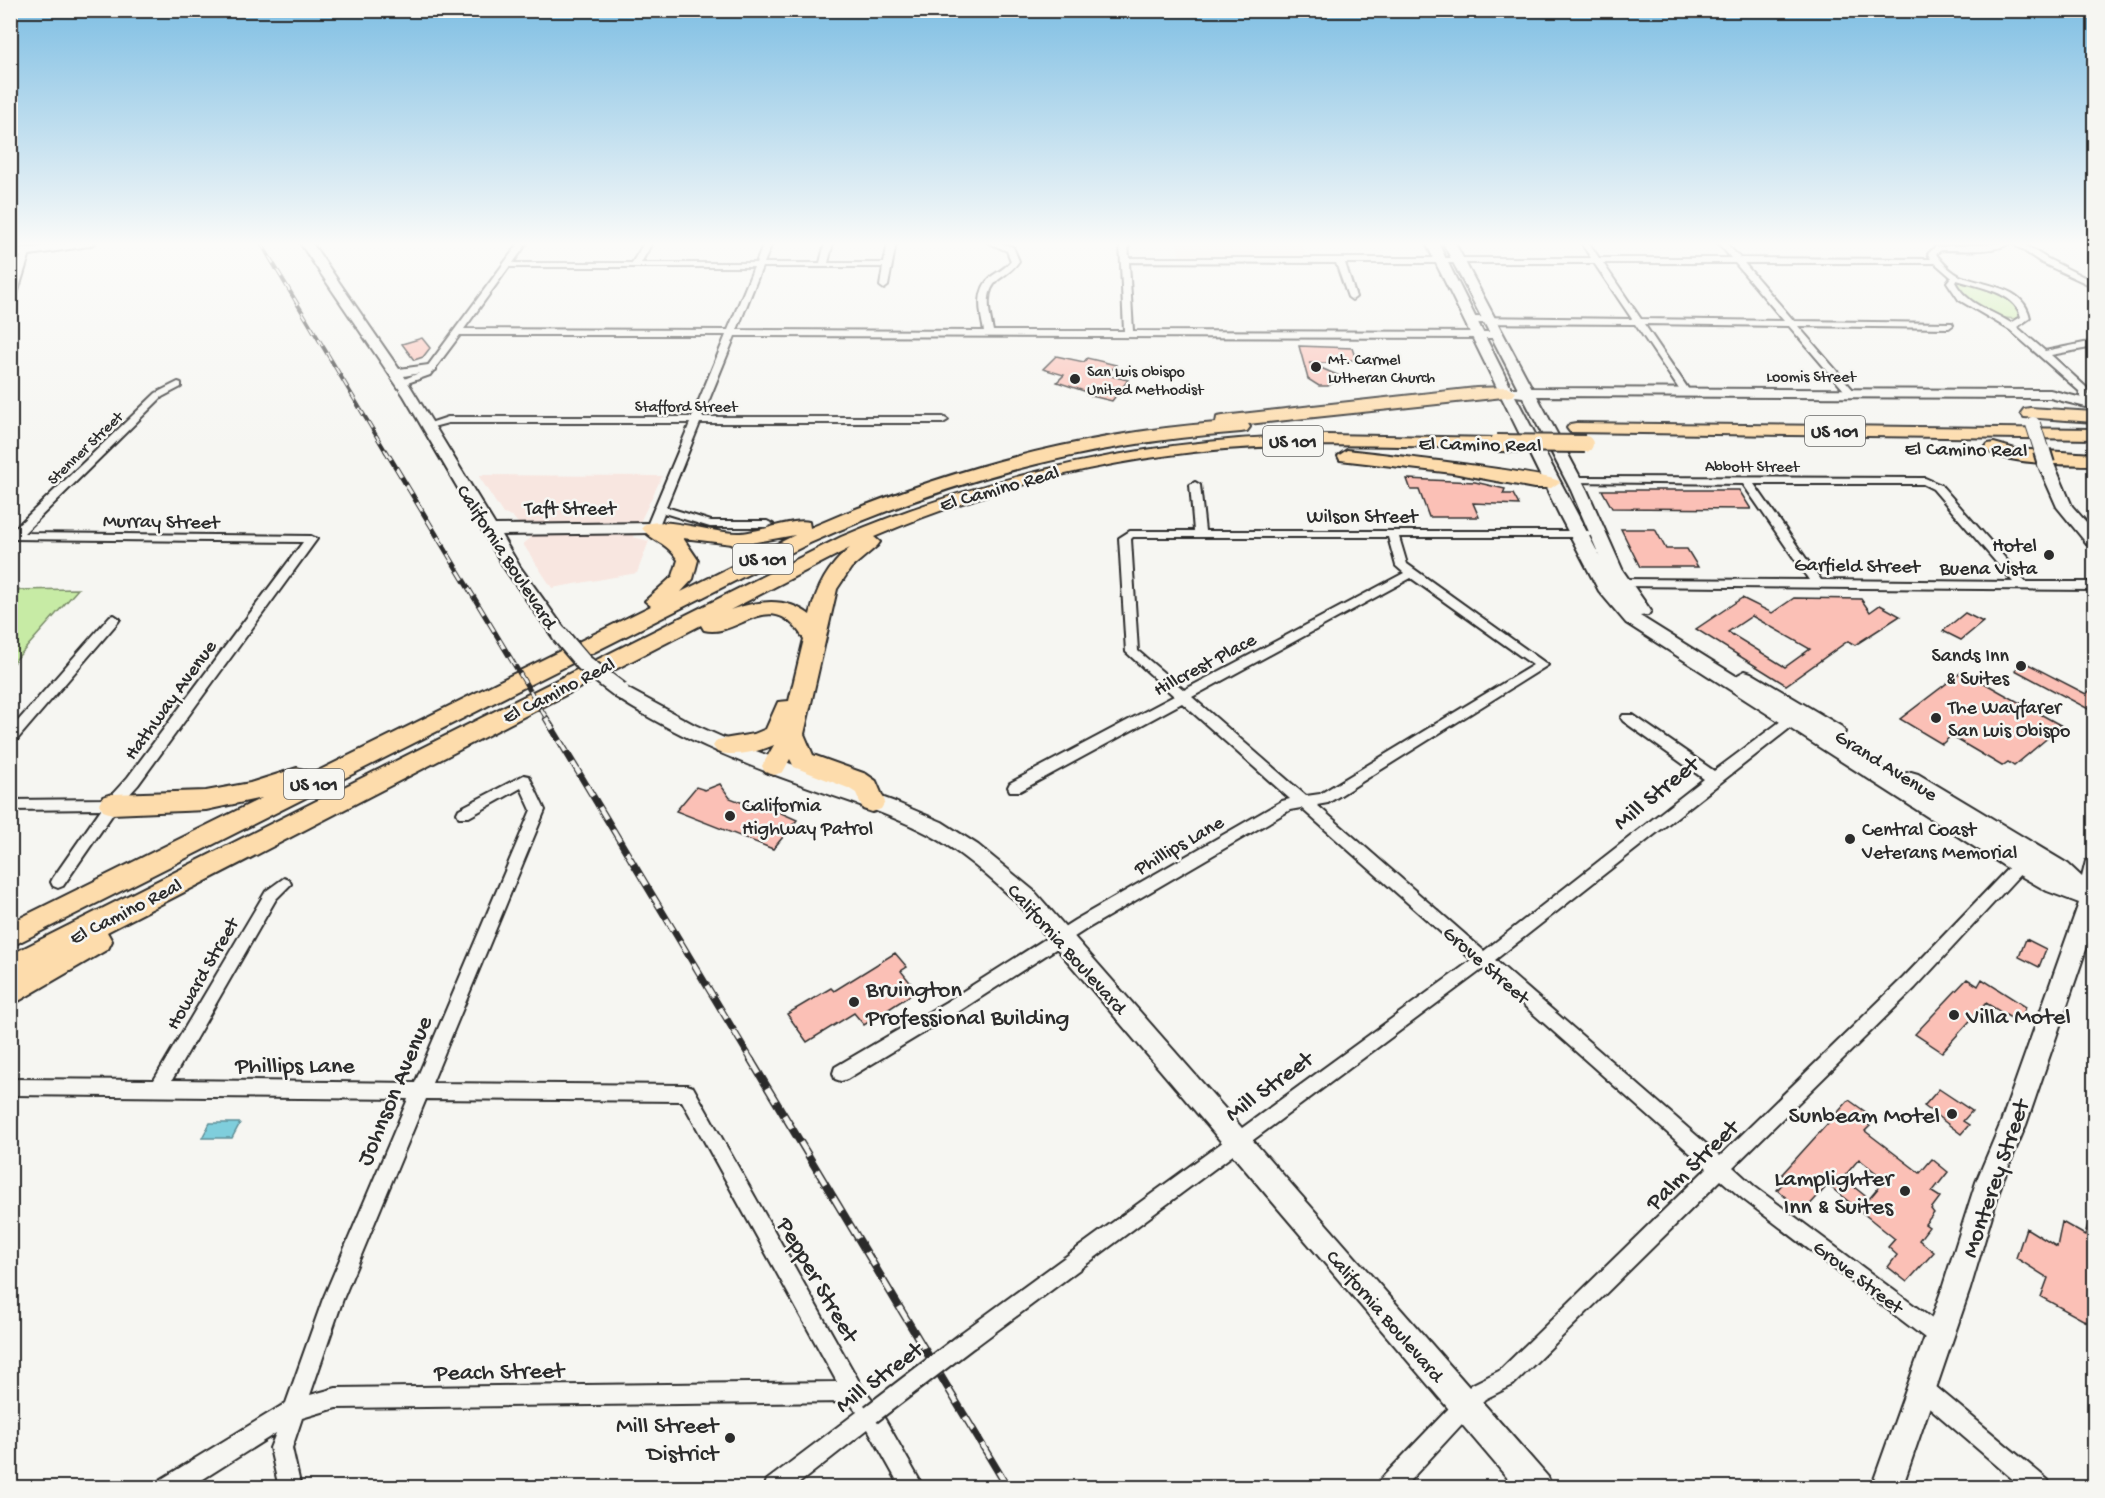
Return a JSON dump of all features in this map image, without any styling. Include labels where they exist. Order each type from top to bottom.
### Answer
[{"type":"highway","points":[[1207,429],[1223,422],[1507,392]]},
{"type":"highway","points":[[2031,418],[2091,408]]},
{"type":"highway","name":"El Camino Real","points":[[10,969],[848,541],[915,502],[1050,453],[1114,441],[1207,429],[1324,425],[1494,435],[1585,444],[2094,449]]},
{"type":"highway","name":"El Camino Real","points":[[10,936],[842,520],[915,502],[1091,463],[1182,448],[1246,443],[1494,435],[1576,428],[2094,434]]},
{"type":"highway","points":[[1994,448],[2013,454],[2094,460]]},
{"type":"highway","points":[[1091,463],[1121,463],[1213,454],[1313,454],[1420,462],[1534,482],[1551,482]]},
{"type":"highway","points":[[652,528],[666,527],[714,538],[759,538],[788,532],[894,493],[915,502],[902,526],[864,546],[843,564],[826,589],[792,734],[774,766]]},
{"type":"highway","points":[[617,632],[628,620],[672,591],[688,569],[688,560],[683,549],[652,528]]},
{"type":"highway","points":[[590,673],[630,660],[728,618],[755,610],[788,611],[806,623],[811,646],[796,668],[782,724],[776,734],[758,742],[726,746]]},
{"type":"highway","points":[[112,804],[196,804],[244,796],[306,773],[418,723],[455,715]]},
{"type":"highway","points":[[792,734],[803,761],[856,781],[867,788],[872,802]]},
{"type":"highway","points":[[10,994],[94,943],[212,878],[319,811]]},
{"type":"street","name":"California Boulevard","points":[[354,313],[429,425],[489,530],[539,609],[584,663],[621,691],[669,722],[774,766],[936,828],[964,846],[1026,897],[1537,1488]]},
{"type":"street","points":[[398,378],[431,367],[472,313]]},
{"type":"street","points":[[652,528],[739,313]]},
{"type":"street","points":[[987,313],[989,332]]},
{"type":"street","points":[[1129,313],[1130,333]]},
{"type":"street","name":"Grand Avenue","points":[[1467,313],[1608,591],[1632,619],[2060,870],[2092,907]]},
{"type":"street","name":"Grand Avenue","points":[[1486,313],[1525,392],[1573,480],[1600,534],[1620,582],[1632,602],[1664,629],[1795,716],[1838,748],[2020,865],[2092,907]]},
{"type":"street","points":[[1633,313],[1686,393]]},
{"type":"street","points":[[1785,313],[1852,394]]},
{"type":"street","points":[[1986,313],[2011,326],[2084,390],[2091,408]]},
{"type":"street","points":[[2011,326],[2026,318],[2026,313]]},
{"type":"street","points":[[1470,320],[1949,325]]},
{"type":"street","points":[[458,332],[1497,335]]},
{"type":"street","points":[[2043,354],[2094,344]]},
{"type":"street","name":"Stenner Street","points":[[12,536],[159,395],[178,385]]},
{"type":"street","name":"Loomis Street","points":[[1507,392],[2050,394],[2091,408]]},
{"type":"street","points":[[2017,394],[2031,418],[2059,498],[2094,541]]},
{"type":"street","name":"Stafford Street","points":[[429,425],[448,420],[943,420]]},
{"type":"street","points":[[1551,482],[1573,480]]},
{"type":"street","name":"Abbott Street","points":[[1573,480],[1931,483],[2023,586]]},
{"type":"street","points":[[1746,480],[1817,584]]},
{"type":"street","points":[[1195,485],[1200,532]]},
{"type":"street","points":[[659,508],[710,524],[767,524]]},
{"type":"street","name":"Taft Street","points":[[489,530],[652,528]]},
{"type":"street","name":"Wilson Street","points":[[1125,538],[1138,532],[1600,534]]},
{"type":"street","points":[[1392,533],[1402,566],[1412,573]]},
{"type":"street","name":"Murray Street","points":[[12,536],[311,539]]},
{"type":"street","name":"Grove Street","points":[[1125,538],[1132,652],[1720,1169],[1940,1337]]},
{"type":"street","name":"Hathway Avenue","points":[[58,882],[112,804],[133,781],[311,539]]},
{"type":"street","name":"Phillips Lane","points":[[841,1073],[1080,925],[1277,811],[1304,801],[1323,799],[1542,665],[1412,573]]},
{"type":"street","name":"Hillcrest Place","points":[[1015,787],[1412,573]]},
{"type":"street","name":"Garfield Street","points":[[1620,582],[2094,586]]},
{"type":"street","points":[[10,739],[114,619]]},
{"type":"street","name":"Mill Street","points":[[775,1488],[968,1340],[1560,902],[1713,778],[1795,716]]},
{"type":"street","points":[[1628,718],[1713,778]]},
{"type":"street","name":"Johnson Avenue","points":[[290,1488],[281,1448],[333,1299],[538,810],[524,780],[464,813]]},
{"type":"street","points":[[10,806],[112,804]]},
{"type":"street","name":"Palm Street","points":[[1388,1488],[1478,1392],[1506,1378],[1909,983],[2020,865]]},
{"type":"street","name":"Monterey Street","points":[[1886,1488],[1940,1337],[1989,1182],[2013,1125],[2092,907],[2094,867]]},
{"type":"street","name":"Howard Street","points":[[159,1088],[272,895],[284,884]]},
{"type":"street","name":"Phillips Lane","points":[[10,1087],[687,1093]]},
{"type":"street","name":"Pepper Street","points":[[687,1093],[854,1392],[871,1414],[912,1488]]},
{"type":"street","points":[[1922,1388],[2040,1488]]},
{"type":"street","name":"Peach Street","points":[[168,1488],[296,1408],[336,1398],[854,1392]]},
{"type":"shaded area","points":[[478,475],[662,476],[633,537],[649,541],[637,573],[552,588],[523,544],[531,538],[512,516],[503,514]]},
{"type":"green space","points":[[1989,313],[2020,313],[2021,315],[2019,318],[2009,318]]},
{"type":"green space","points":[[78,589],[11,665],[11,590]]},
{"type":"water","points":[[210,1123],[240,1123],[232,1138],[202,1138]]},
{"type":"building","points":[[422,338],[430,348],[423,357],[414,360],[402,344]]},
{"type":"building","name":"Mt. Carmel Lutheran Church","points":[[1299,346],[1352,348],[1356,360],[1345,360],[1346,363],[1309,363],[1342,377],[1328,386],[1319,386],[1308,379]]},
{"type":"building","name":"San Luis Obispo United Methodist","points":[[1056,356],[1084,362],[1087,358],[1116,365],[1107,375],[1128,380],[1112,401],[1087,395],[1090,393],[1057,382],[1064,375],[1043,369]]},
{"type":"building","points":[[1407,479],[1475,482],[1505,489],[1503,494],[1513,494],[1519,505],[1473,503],[1479,517],[1429,517],[1419,490],[1411,490]]},
{"type":"building","points":[[1602,490],[1739,490],[1751,509],[1612,508]]},
{"type":"building","points":[[1621,529],[1655,529],[1666,549],[1687,549],[1698,567],[1640,567]]},
{"type":"building","points":[[1742,598],[1772,613],[1794,598],[1861,599],[1870,612],[1880,605],[1900,616],[1855,645],[1848,641],[1786,685],[1696,629]],"holes":[[[1752,616],[1810,649],[1785,667],[1728,632]]]},
{"type":"building","points":[[1965,613],[1983,622],[1961,640],[1943,631]]},
{"type":"building","points":[[2024,662],[2086,694],[2094,686],[2094,712],[2015,670]]},
{"type":"building","name":"The Wayfarer San Luis Obispo","points":[[1963,671],[2062,726],[2014,766],[2008,762],[2002,766],[1951,736],[1942,744],[1900,719]]},
{"type":"building","name":"California Highway Patrol","points":[[720,784],[730,798],[751,806],[754,801],[797,820],[773,849],[676,811],[696,787],[705,790]]},
{"type":"building","points":[[2026,939],[2046,949],[2039,967],[2019,957]]},
{"type":"building","name":"Bruington Professional Building","points":[[895,953],[907,967],[901,971],[917,991],[864,1025],[854,1013],[807,1042],[787,1014],[831,988],[834,991]]},
{"type":"building","name":"Villa Motel","points":[[1967,979],[1978,986],[1982,979],[2026,1007],[2019,1023],[1986,1003],[1942,1052],[1915,1034]]},
{"type":"building","name":"Sunbeam Motel","points":[[1939,1089],[1972,1111],[1963,1121],[1969,1125],[1961,1134],[1924,1106]]},
{"type":"building","name":"Lamplighter Inn & Suites","points":[[1849,1100],[1870,1115],[1864,1121],[1870,1126],[1865,1131],[1920,1173],[1932,1159],[1948,1172],[1932,1192],[1940,1197],[1931,1209],[1934,1213],[1925,1224],[1929,1227],[1919,1240],[1934,1252],[1907,1282],[1888,1267],[1897,1255],[1888,1247],[1895,1239],[1828,1185],[1803,1212],[1777,1190],[1787,1179],[1782,1174]],"holes":[[[1859,1159],[1885,1180],[1869,1199],[1843,1178]]]},
{"type":"building","points":[[2091,1213],[2094,1214],[2094,1326],[2041,1297],[2048,1278],[2016,1258],[2026,1228],[2057,1247],[2062,1222],[2085,1235]]},
{"type":"railway","points":[[303,313],[386,452]]},
{"type":"railway","points":[[386,451],[547,719]]},
{"type":"railway","points":[[546,718],[752,1061]]},
{"type":"railway","points":[[751,1060],[1008,1488]]},
{"type":"place","name":"Mt. Carmel Lutheran Church","points":[[1316,367]]},
{"type":"place","name":"San Luis Obispo United Methodist","points":[[1075,379]]},
{"type":"place","name":"Hotel Buena Vista","points":[[2049,555]]},
{"type":"place","name":"Sands Inn & Suites","points":[[2021,666]]},
{"type":"place","name":"The Wayfarer San Luis Obispo","points":[[1936,718]]},
{"type":"place","name":"California Highway Patrol","points":[[730,816]]},
{"type":"place","name":"Central Coast Veterans Memorial","points":[[1850,839]]},
{"type":"place","name":"Bruington Professional Building","points":[[854,1002]]},
{"type":"place","name":"Villa Motel","points":[[1954,1015]]},
{"type":"place","name":"Sunbeam Motel","points":[[1952,1114]]},
{"type":"place","name":"Lamplighter Inn & Suites","points":[[1905,1191]]},
{"type":"place","name":"Mill Street District","points":[[730,1438]]}]
